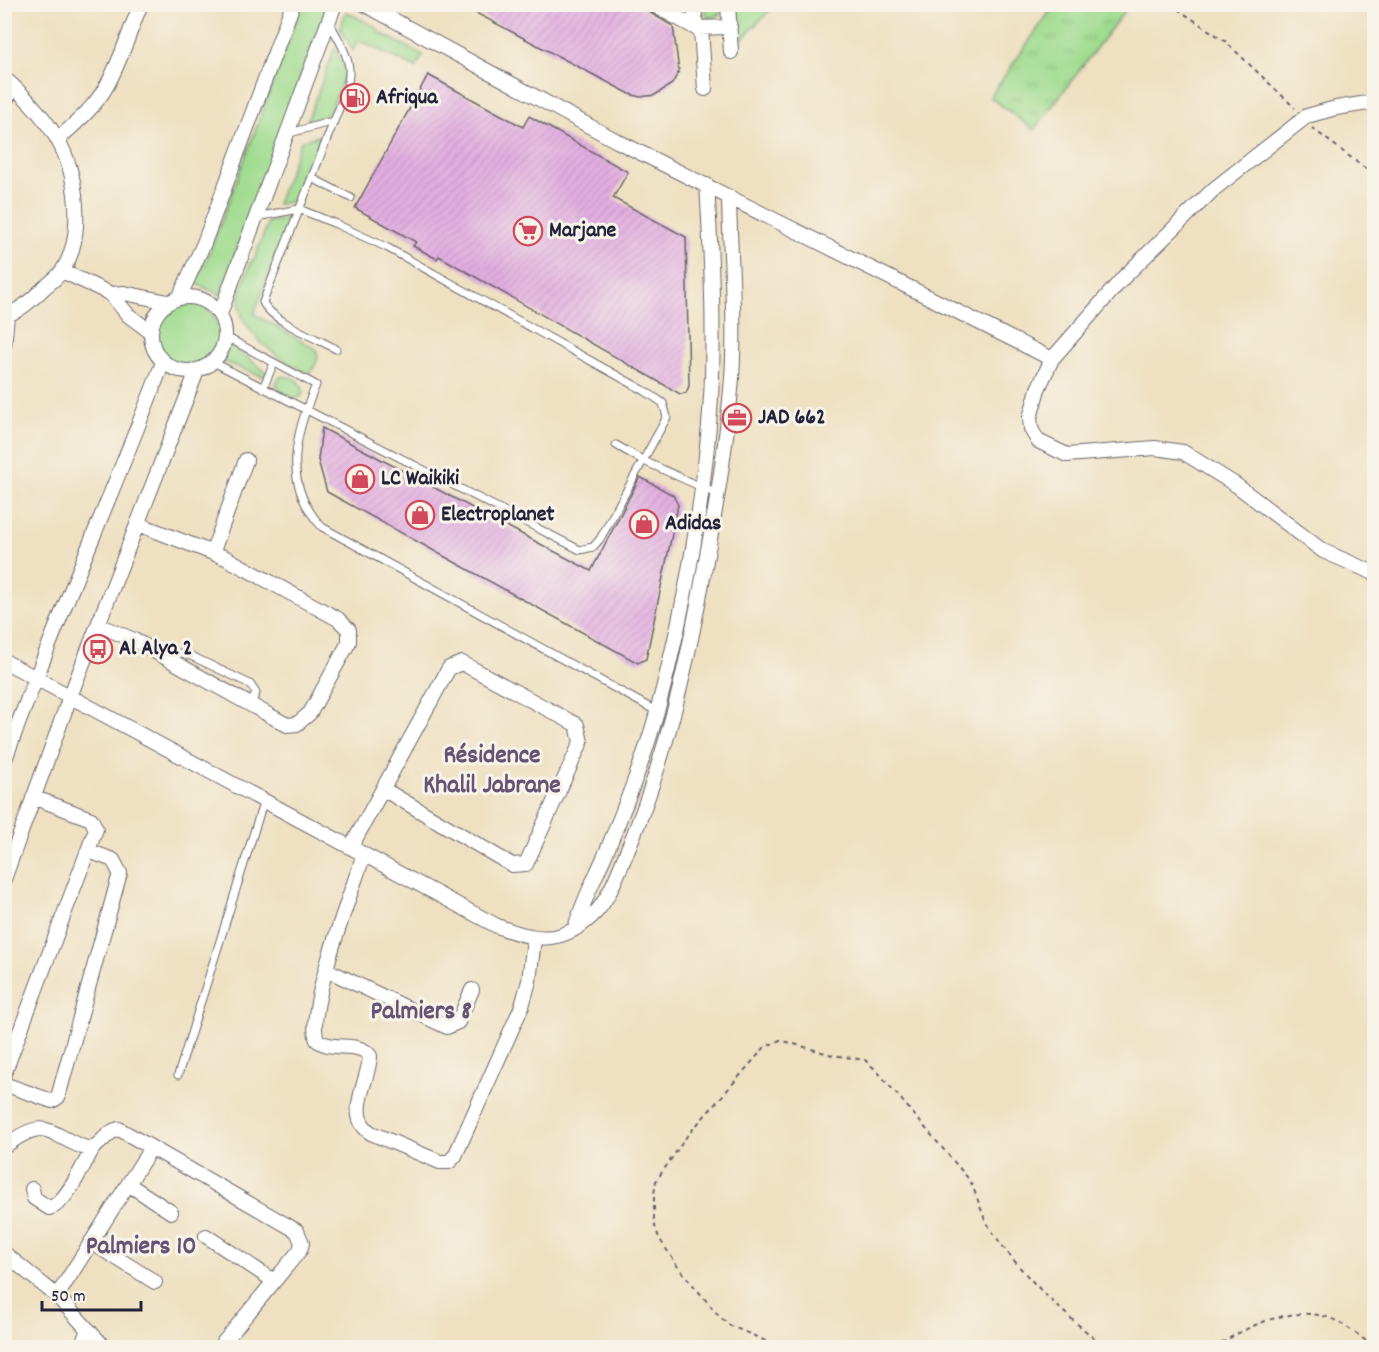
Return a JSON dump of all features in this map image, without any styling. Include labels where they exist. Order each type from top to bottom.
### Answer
[{"type":"street","points":[[111,294],[124,293],[173,300],[194,297],[209,303],[220,314],[226,337],[222,351],[213,362],[197,371],[173,369],[163,362],[153,348],[151,332],[156,315],[173,300],[204,243],[294,4]]},
{"type":"street","points":[[220,314],[335,4]]},
{"type":"street","points":[[364,4],[607,135],[1052,359]]},
{"type":"street","points":[[652,4],[698,28],[730,27]]},
{"type":"street","points":[[694,4],[705,89]]},
{"type":"street","points":[[728,4],[731,52]]},
{"type":"street","points":[[58,140],[85,114],[105,89],[122,57],[138,6]]},
{"type":"street","points":[[4,346],[6,316],[28,304],[62,271],[76,230],[77,208],[74,185],[58,140],[40,114],[9,83]]},
{"type":"street","points":[[4,103],[9,83]]},
{"type":"street","points":[[1374,102],[1327,110],[1302,119],[1214,189],[1123,278],[1052,359],[1038,389],[1030,418],[1031,429],[1038,441],[1047,447],[1074,455],[1140,448],[1164,448],[1183,452],[1236,485],[1315,546],[1374,573]]},
{"type":"street","points":[[575,928],[581,907],[629,796],[657,711],[685,584],[701,487],[712,376],[712,285],[707,185]]},
{"type":"street","points":[[4,661],[71,694],[497,926],[534,939],[551,938],[575,928],[594,915],[622,862],[651,790],[673,720],[694,629],[719,495],[732,375],[733,306],[729,197]]},
{"type":"street","points":[[62,271],[111,294],[128,315],[151,332]]},
{"type":"street","points":[[4,762],[163,362]]},
{"type":"street","points":[[4,879],[71,694],[197,371]]},
{"type":"street","points":[[213,551],[246,460]]},
{"type":"street","points":[[99,625],[167,659],[281,724],[292,725],[302,721],[310,713],[349,642],[348,630],[342,621],[213,551],[138,524]]},
{"type":"street","points":[[351,847],[449,668],[455,664],[462,663],[577,725],[580,733],[580,742],[526,864],[513,865],[383,789]]},
{"type":"street","points":[[4,1074],[96,829],[94,821],[33,797]]},
{"type":"street","points":[[4,1084],[52,1101],[58,1097],[120,873],[113,860],[88,850]]},
{"type":"street","points":[[364,854],[317,1005],[315,1034],[317,1040],[325,1045],[362,1049],[369,1056],[357,1114],[362,1125],[371,1133],[440,1162],[449,1162],[460,1146],[522,1006],[529,981],[534,939]]},
{"type":"street","points":[[327,970],[447,1026],[458,1022],[472,990]]},
{"type":"street","points":[[4,1147],[28,1131],[45,1129],[86,1148],[93,1148]]},
{"type":"street","points":[[32,1189],[34,1198],[48,1208],[56,1206],[63,1199],[93,1148],[112,1131],[119,1129],[297,1232],[302,1239],[300,1250],[219,1347]]},
{"type":"street","points":[[57,1296],[151,1148]]},
{"type":"street","points":[[128,1184],[171,1212]]},
{"type":"street","points":[[206,1236],[274,1281]]},
{"type":"street","points":[[91,1242],[155,1282]]},
{"type":"street","points":[[4,1253],[57,1296],[105,1347]]},
{"type":"street","points":[[81,1347],[88,1329]]},
{"type":"lane","points":[[329,22],[342,45],[350,67],[350,81],[298,209],[264,302],[268,311],[280,319],[336,349]]},
{"type":"lane","points":[[286,134],[334,121]]},
{"type":"lane","points":[[312,178],[351,198]]},
{"type":"lane","points":[[213,362],[305,410],[366,438],[580,550],[593,547],[600,539],[667,417],[663,403],[388,248],[298,209],[256,217]]},
{"type":"lane","points":[[226,337],[316,385],[305,410],[297,445],[296,474],[302,501],[322,527],[673,720]]},
{"type":"lane","points":[[263,388],[274,363]]},
{"type":"lane","points":[[616,445],[644,461],[719,495]]},
{"type":"lane","points":[[178,1075],[264,799]]},
{"type":"path","points":[[1170,4],[1226,41],[1286,97],[1302,119],[1318,135],[1374,175]]},
{"type":"path","points":[[782,1347],[729,1324],[719,1316],[669,1254],[659,1238],[652,1209],[656,1182],[687,1136],[754,1059],[769,1044],[780,1040],[832,1055],[859,1058],[877,1071],[967,1177],[974,1188],[987,1223],[1017,1263],[1058,1308],[1107,1347]]},
{"type":"path","points":[[1214,1347],[1271,1319],[1308,1314],[1325,1316],[1374,1347]]},
{"type":"green space","points":[[736,4],[775,4],[775,5],[739,42]]},
{"type":"green space","points":[[1055,4],[1129,5],[1034,130],[990,97]]},
{"type":"green space","points":[[302,5],[327,5],[220,295],[195,283],[207,259]]},
{"type":"green space","points":[[703,5],[721,5],[720,15],[708,18]]},
{"type":"green space","points":[[346,12],[423,55],[416,68],[358,40],[353,51],[340,28]]},
{"type":"green space","points":[[335,48],[346,71],[329,115],[307,121]]},
{"type":"green space","points":[[321,135],[296,201],[277,204],[301,141]]},
{"type":"green space","points":[[291,218],[254,314],[317,350],[318,358],[312,372],[309,373],[287,362],[263,344],[245,322],[240,310],[243,284],[268,222]]},
{"type":"green space","points":[[188,303],[206,309],[214,317],[220,335],[214,353],[206,361],[188,367],[170,361],[162,353],[156,335],[162,317],[170,309]]},
{"type":"green space","points":[[230,344],[267,373],[264,377],[222,361]]},
{"type":"green space","points":[[280,377],[288,377],[297,381],[303,390],[302,396],[295,399],[283,394],[276,384]]},
{"type":"building","points":[[459,4],[635,4],[673,26],[679,71],[672,84],[655,95],[640,97],[630,94]]},
{"type":"building","points":[[428,75],[523,127],[529,116],[628,172],[613,198],[686,237],[689,386],[686,393],[680,394],[439,256],[437,259],[413,246],[416,242],[355,208]]},
{"type":"building","points":[[322,428],[591,571],[640,477],[673,495],[678,505],[646,659],[638,663],[327,492],[318,460]]},
{"type":"place","name":"Afriqua","points":[[355,98]]},
{"type":"place","name":"Marjane","points":[[528,231]]},
{"type":"place","name":"JAD 662","points":[[737,418]]},
{"type":"place","name":"LC Waikiki","points":[[360,479]]},
{"type":"place","name":"Electroplanet","points":[[420,515]]},
{"type":"place","name":"Adidas","points":[[644,524]]},
{"type":"place","name":"Al Alya 2","points":[[98,649]]},
{"type":"district","name":"Résidence Khalil Jabrane","points":[[492,771]]},
{"type":"district","name":"Palmiers 8","points":[[421,1012]]},
{"type":"district","name":"Palmiers 10","points":[[141,1247]]}]
